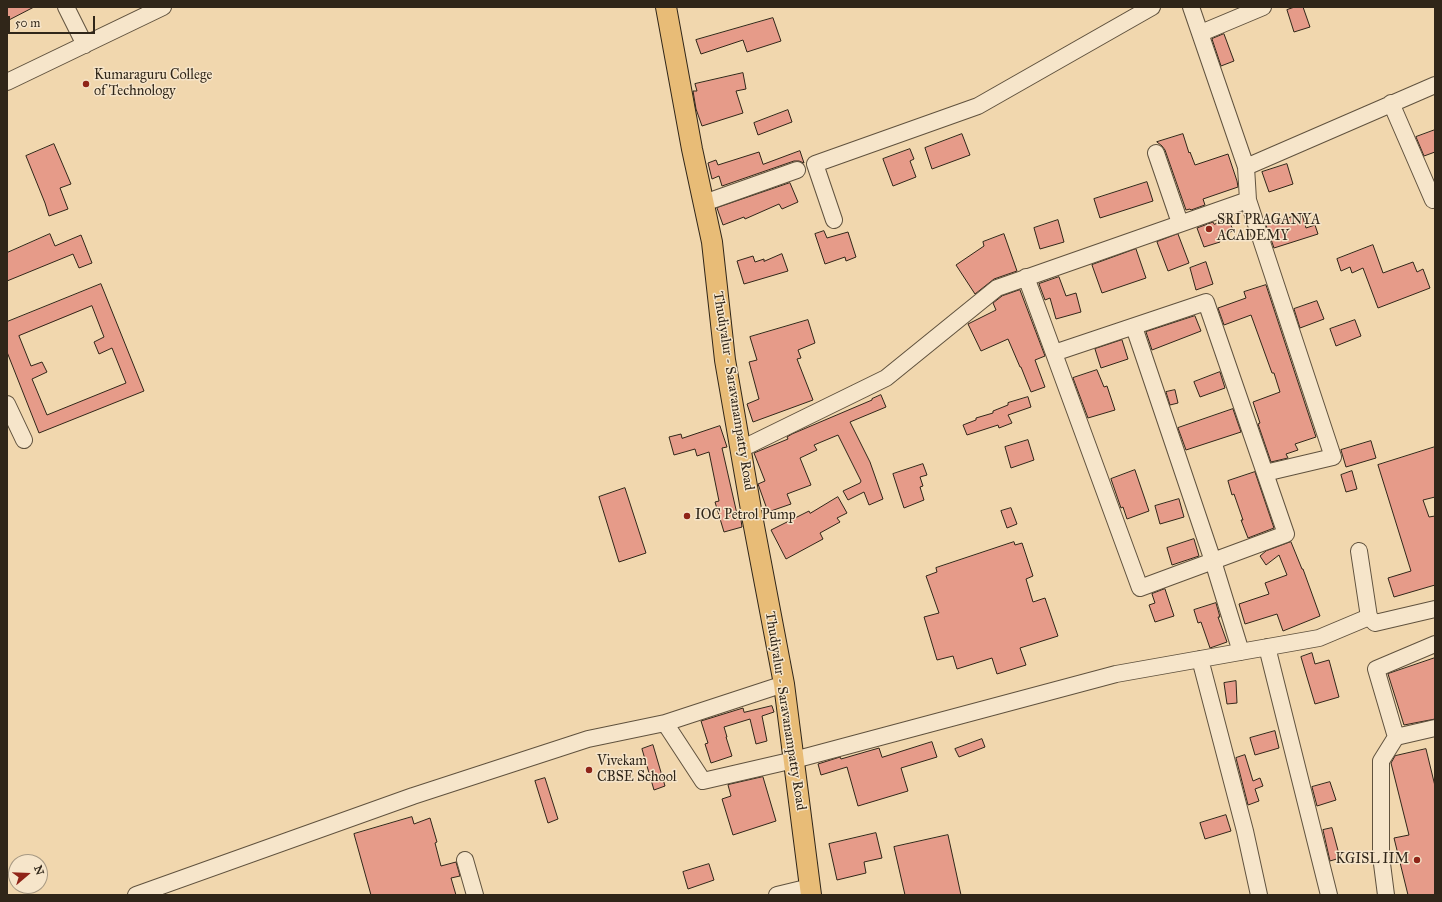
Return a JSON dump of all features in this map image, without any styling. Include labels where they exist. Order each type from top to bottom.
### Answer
[{"type":"main road","name":"Thudiyalur - Saravanampatty Road","points":[[666,7],[712,242],[725,360],[753,521],[784,684],[811,891]]},
{"type":"street","points":[[66,7],[85,45]]},
{"type":"street","points":[[7,82],[163,7]]},
{"type":"street","points":[[834,220],[815,164],[978,106],[1152,7]]},
{"type":"street","points":[[1190,7],[1246,167],[1248,200],[1333,457],[1265,473]]},
{"type":"street","points":[[1200,33],[1263,7]]},
{"type":"street","points":[[1246,167],[1435,85]]},
{"type":"street","points":[[1391,103],[1433,200]]},
{"type":"street","points":[[1156,153],[1180,223]]},
{"type":"street","points":[[704,203],[797,170]]},
{"type":"street","points":[[741,449],[886,378],[997,288],[1248,200]]},
{"type":"street","points":[[1026,277],[1140,588],[1286,534],[1206,302],[1054,353]]},
{"type":"street","points":[[1134,327],[1213,560],[1241,652]]},
{"type":"street","points":[[7,404],[24,440]]},
{"type":"street","points":[[1359,551],[1369,617],[1375,623],[1435,609]]},
{"type":"street","points":[[665,723],[703,781],[794,760],[1116,674],[1319,638],[1369,617]]},
{"type":"street","points":[[1396,737],[1376,669],[1435,644]]},
{"type":"street","points":[[1268,647],[1329,895]]},
{"type":"street","points":[[1200,659],[1245,831],[1259,895]]},
{"type":"street","points":[[136,895],[413,796],[588,739],[665,723],[784,684]]},
{"type":"street","points":[[1386,895],[1381,856],[1381,761],[1396,737],[1435,728]]},
{"type":"street","points":[[465,860],[475,895]]},
{"type":"street","points":[[777,895],[811,891]]},
{"type":"building","points":[[7,7],[34,7],[7,21]]},
{"type":"building","points":[[1295,7],[1303,7],[1310,27],[1294,32],[1287,10]]},
{"type":"building","points":[[773,18],[781,41],[747,52],[743,40],[701,54],[696,40]]},
{"type":"building","points":[[1224,34],[1234,61],[1221,66],[1212,39]]},
{"type":"building","points":[[743,73],[746,89],[736,91],[743,113],[702,126],[696,109],[693,91],[697,91],[695,84]]},
{"type":"building","points":[[788,110],[792,122],[758,135],[754,123]]},
{"type":"building","points":[[1435,130],[1435,152],[1424,156],[1416,137]]},
{"type":"building","points":[[962,134],[970,155],[932,169],[925,148]]},
{"type":"building","points":[[1183,134],[1189,153],[1190,152],[1195,165],[1228,154],[1238,187],[1203,199],[1205,205],[1191,210],[1186,210],[1165,150],[1157,142]]},
{"type":"building","points":[[54,144],[71,184],[60,188],[68,209],[49,216],[26,156]]},
{"type":"building","points":[[910,149],[914,159],[910,161],[916,177],[893,186],[883,159]]},
{"type":"building","points":[[800,151],[804,163],[794,161],[722,186],[719,176],[712,179],[708,163],[716,160],[718,165],[759,152],[763,164]]},
{"type":"building","points":[[1287,164],[1293,184],[1269,192],[1262,172]]},
{"type":"building","points":[[1147,182],[1153,201],[1100,218],[1094,199]]},
{"type":"building","points":[[790,183],[798,202],[782,209],[779,204],[745,219],[744,217],[723,225],[717,208]]},
{"type":"building","points":[[1302,214],[1306,228],[1315,225],[1318,234],[1274,248],[1266,225]]},
{"type":"building","points":[[1229,219],[1233,231],[1218,236],[1220,242],[1204,247],[1197,228],[1213,222],[1214,224]]},
{"type":"building","points":[[1058,220],[1064,242],[1040,249],[1034,228]]},
{"type":"building","points":[[824,231],[827,238],[848,232],[856,257],[846,261],[845,257],[825,264],[815,234]]},
{"type":"building","points":[[50,234],[55,246],[81,235],[92,263],[79,268],[73,254],[7,281],[7,253]]},
{"type":"building","points":[[1004,234],[1017,271],[994,279],[975,294],[956,265],[984,246],[983,242]]},
{"type":"building","points":[[1178,234],[1189,263],[1168,271],[1157,242]]},
{"type":"building","points":[[1373,245],[1383,273],[1413,262],[1417,272],[1423,269],[1430,288],[1378,308],[1363,268],[1352,273],[1350,267],[1341,271],[1337,259]]},
{"type":"building","points":[[1136,249],[1146,278],[1102,293],[1092,265]]},
{"type":"building","points":[[782,254],[788,271],[744,284],[737,261],[753,256],[755,262],[764,259],[764,261]]},
{"type":"building","points":[[1206,262],[1213,284],[1196,290],[1190,268]]},
{"type":"building","points":[[1059,277],[1066,296],[1076,293],[1081,312],[1056,319],[1050,298],[1045,300],[1039,284]]},
{"type":"building","points":[[101,284],[144,391],[39,433],[7,352],[7,322]],"holes":[[[92,306],[104,337],[94,342],[99,354],[112,348],[126,383],[47,415],[32,379],[47,372],[42,362],[31,366],[19,336]]]},
{"type":"building","points":[[1266,285],[1316,437],[1295,444],[1298,450],[1286,454],[1288,458],[1271,462],[1258,424],[1260,423],[1253,402],[1280,392],[1274,373],[1272,373],[1251,315],[1224,325],[1218,308],[1246,298],[1244,292]]},
{"type":"building","points":[[1020,290],[1045,356],[1035,360],[1045,387],[1031,392],[1008,339],[981,351],[968,324],[996,310],[993,303],[1002,296]]},
{"type":"building","points":[[1317,301],[1324,319],[1300,328],[1294,309]]},
{"type":"building","points":[[1195,316],[1201,331],[1152,350],[1146,332]]},
{"type":"building","points":[[808,320],[815,343],[798,350],[801,358],[797,359],[813,400],[753,422],[747,404],[759,399],[749,362],[757,360],[750,337]]},
{"type":"building","points":[[1355,320],[1361,336],[1336,346],[1330,329]]},
{"type":"building","points":[[1122,340],[1128,359],[1101,368],[1095,349]]},
{"type":"building","points":[[1097,370],[1104,387],[1107,386],[1115,410],[1088,418],[1073,378]]},
{"type":"building","points":[[1220,372],[1225,388],[1200,397],[1194,382]]},
{"type":"building","points":[[1175,390],[1178,403],[1170,405],[1166,392]]},
{"type":"building","points":[[881,395],[886,407],[850,422],[870,462],[883,499],[869,505],[864,492],[848,500],[843,491],[860,483],[861,481],[838,435],[814,445],[817,450],[800,458],[811,485],[787,494],[791,504],[768,512],[758,484],[765,481],[754,453],[788,439],[787,437],[792,434]]},
{"type":"building","points":[[1028,397],[1031,407],[1008,415],[1012,423],[999,428],[998,425],[967,435],[963,425],[976,420],[976,418],[993,413],[993,411],[1008,405],[1008,403]]},
{"type":"building","points":[[1233,409],[1241,432],[1186,450],[1178,428]]},
{"type":"building","points":[[720,426],[727,447],[722,448],[737,514],[740,513],[742,527],[724,532],[715,502],[719,501],[709,452],[697,456],[695,449],[674,455],[669,437],[681,434],[682,438]]},
{"type":"building","points":[[1028,440],[1034,460],[1011,468],[1005,447]]},
{"type":"building","points":[[1371,441],[1376,458],[1346,467],[1341,450]]},
{"type":"building","points":[[1435,447],[1435,497],[1423,500],[1429,517],[1435,516],[1435,585],[1394,597],[1388,578],[1411,571],[1378,465]]},
{"type":"building","points":[[923,464],[927,475],[920,477],[923,486],[920,487],[924,500],[904,508],[893,474]]},
{"type":"building","points":[[1135,470],[1149,511],[1127,519],[1123,507],[1121,508],[1111,479]]},
{"type":"building","points":[[1352,471],[1357,489],[1346,492],[1341,475]]},
{"type":"building","points":[[1255,472],[1274,528],[1248,538],[1241,520],[1243,520],[1234,494],[1232,495],[1228,481]]},
{"type":"building","points":[[625,488],[646,553],[619,562],[599,497]]},
{"type":"building","points":[[838,497],[847,513],[837,518],[840,522],[820,533],[823,539],[786,559],[771,530],[809,511],[810,513]]},
{"type":"building","points":[[1179,499],[1184,517],[1160,524],[1155,506]]},
{"type":"building","points":[[1011,508],[1017,524],[1007,528],[1001,511]]},
{"type":"building","points":[[1194,539],[1199,556],[1172,565],[1167,548]]},
{"type":"building","points":[[1014,542],[1015,545],[1022,543],[1033,576],[1026,579],[1033,602],[1045,598],[1058,636],[1020,648],[1026,665],[997,674],[992,658],[957,669],[953,656],[937,660],[924,617],[939,613],[926,576],[937,572],[936,568]]},
{"type":"building","points":[[1291,542],[1303,569],[1320,616],[1283,631],[1277,614],[1245,624],[1239,604],[1269,594],[1265,583],[1287,575],[1279,555],[1266,565],[1260,556],[1266,551]]},
{"type":"building","points":[[1165,589],[1174,616],[1155,622],[1149,605],[1155,603],[1152,594]]},
{"type":"building","points":[[1216,603],[1220,617],[1218,617],[1227,642],[1210,648],[1201,622],[1198,623],[1194,610]]},
{"type":"building","points":[[1312,653],[1315,664],[1329,660],[1339,697],[1315,704],[1301,657]]},
{"type":"building","points":[[1435,658],[1435,719],[1404,725],[1388,674]]},
{"type":"building","points":[[1236,681],[1237,703],[1227,704],[1224,683]]},
{"type":"building","points":[[772,706],[774,712],[762,716],[767,741],[756,744],[750,719],[724,727],[732,756],[711,763],[705,744],[708,743],[701,721],[743,708],[744,712]]},
{"type":"building","points":[[1275,731],[1279,748],[1255,755],[1250,738]]},
{"type":"building","points":[[982,739],[985,747],[959,757],[955,749]]},
{"type":"building","points":[[932,742],[937,757],[901,768],[908,791],[858,806],[847,767],[821,775],[818,764],[879,748],[882,757]]},
{"type":"building","points":[[653,745],[665,786],[654,790],[642,749]]},
{"type":"building","points":[[1426,749],[1435,786],[1435,895],[1408,895],[1394,838],[1409,835],[1391,763],[1395,756]]},
{"type":"building","points":[[1245,755],[1253,781],[1260,778],[1263,786],[1255,789],[1259,801],[1248,805],[1236,758]]},
{"type":"building","points":[[763,777],[776,821],[733,835],[722,799],[731,796],[728,785]]},
{"type":"building","points":[[545,778],[558,819],[548,823],[535,781]]},
{"type":"building","points":[[1330,782],[1336,800],[1317,806],[1312,787]]},
{"type":"building","points":[[1226,815],[1231,831],[1205,839],[1200,823]]},
{"type":"building","points":[[412,817],[414,824],[430,818],[437,842],[435,843],[441,866],[456,862],[460,876],[451,878],[456,895],[371,895],[354,834]]},
{"type":"building","points":[[1332,828],[1340,858],[1330,861],[1323,830]]},
{"type":"building","points":[[876,833],[882,858],[864,862],[866,873],[837,880],[829,844]]},
{"type":"building","points":[[948,835],[961,895],[905,895],[894,847]]},
{"type":"building","points":[[709,864],[714,880],[688,889],[683,872]]},
{"type":"place","name":"Kumaraguru College of Technology","points":[[86,84]]},
{"type":"place","name":"SRI PRAGANYA ACADEMY","points":[[1209,229]]},
{"type":"place","name":"IOC Petrol Pump","points":[[687,516]]},
{"type":"place","name":"Vivekam CBSE School","points":[[589,770]]},
{"type":"place","name":"KGISL IIM","points":[[1417,860]]}]
